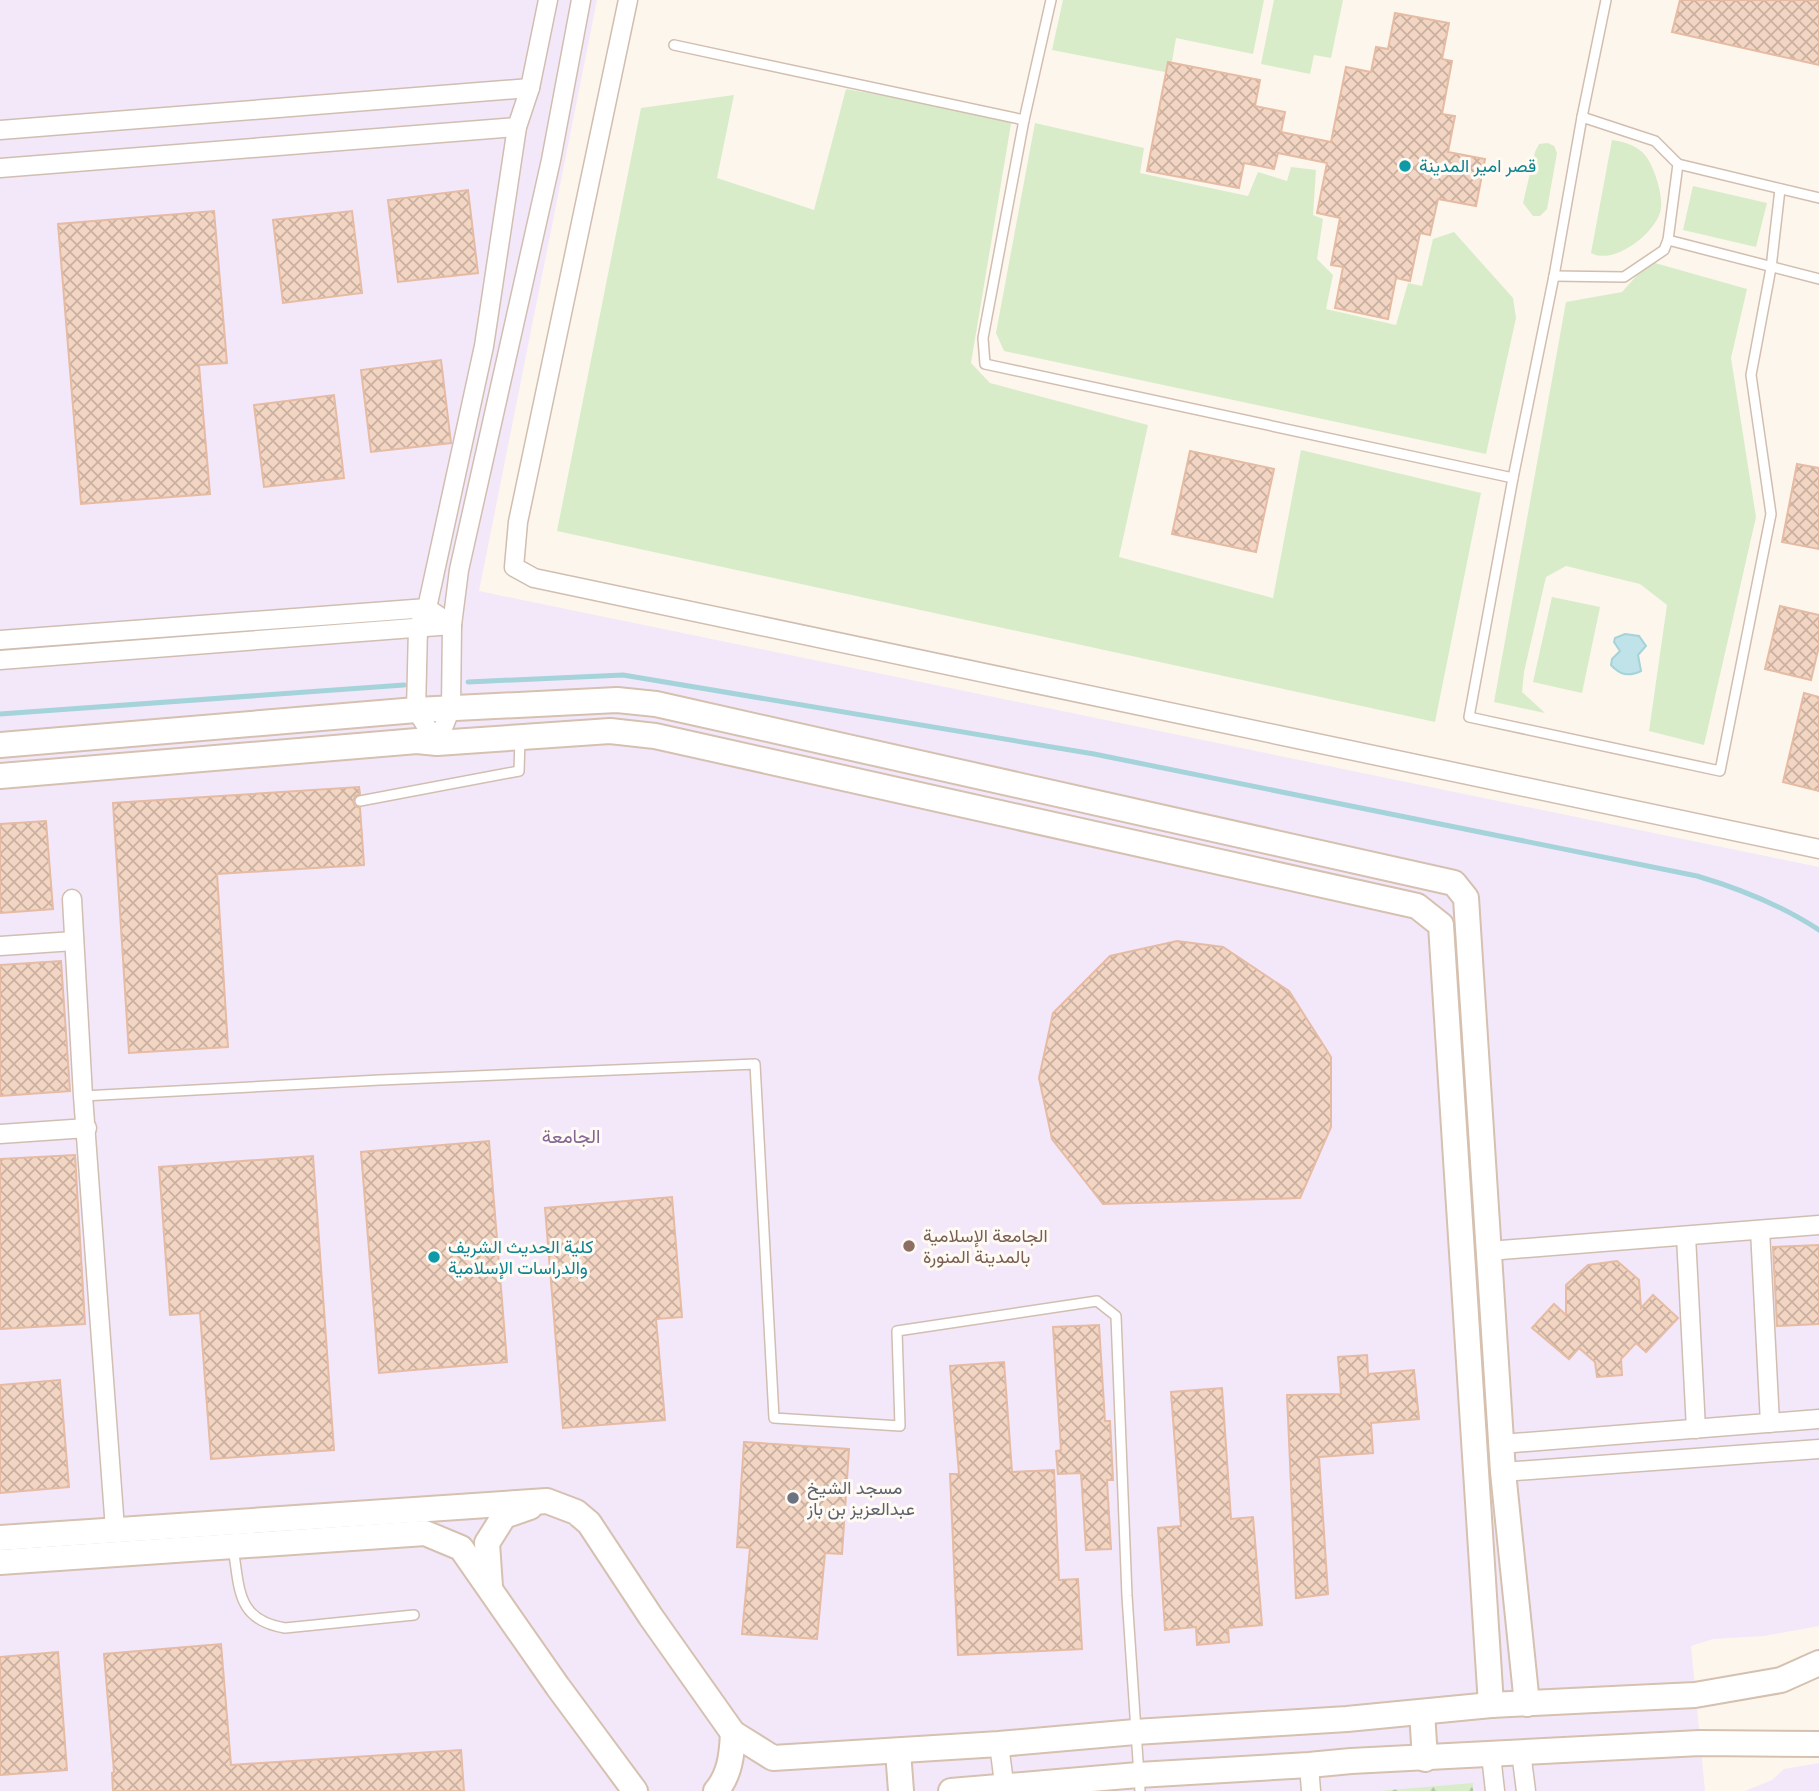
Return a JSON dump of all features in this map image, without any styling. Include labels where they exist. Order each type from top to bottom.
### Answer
[{"type":"main road","points":[[0,745],[416,710],[617,699],[656,705],[1454,883],[1466,898],[1503,1472],[1527,1703]]},
{"type":"main road","points":[[0,776],[417,741],[437,743],[610,732],[655,736],[1417,906],[1441,925],[1491,1705]]},
{"type":"main road","points":[[490,1587],[487,1543],[504,1516],[547,1501]]},
{"type":"main road","points":[[0,1538],[547,1501],[576,1512],[589,1523],[733,1733],[773,1758],[1347,1719],[1491,1705],[1695,1695],[1781,1680],[1819,1663]]},
{"type":"main road","points":[[0,1562],[425,1533],[461,1548],[635,1791]]},
{"type":"main road","points":[[1423,1712],[1425,1759]]},
{"type":"main road","points":[[716,1791],[723,1783],[732,1756],[733,1733]]},
{"type":"main road","points":[[951,1791],[1139,1783],[1351,1761],[1700,1743],[1819,1744]]},
{"type":"main road","points":[[898,1751],[901,1791]]},
{"type":"street","points":[[437,743],[416,710],[418,628],[427,608],[484,346],[517,127],[530,88],[548,0]]},
{"type":"street","points":[[437,743],[451,708],[452,625],[459,570],[551,160],[581,0]]},
{"type":"street","points":[[628,0],[518,522],[514,567],[534,578],[1819,849]]},
{"type":"street","points":[[0,130],[530,88]]},
{"type":"street","points":[[0,168],[517,127]]},
{"type":"street","points":[[0,640],[427,608],[452,625]]},
{"type":"street","points":[[0,660],[452,625]]},
{"type":"street","points":[[72,899],[83,1096],[115,1530]]},
{"type":"street","points":[[0,946],[74,941]]},
{"type":"street","points":[[0,1134],[87,1128]]},
{"type":"street","points":[[1489,1251],[1819,1225]]},
{"type":"street","points":[[1760,1230],[1770,1423]]},
{"type":"street","points":[[1686,1236],[1696,1429]]},
{"type":"street","points":[[1501,1444],[1819,1419]]},
{"type":"street","points":[[1503,1472],[1819,1449]]},
{"type":"street","points":[[999,1744],[1005,1788]]},
{"type":"street","points":[[1521,1752],[1527,1791]]},
{"type":"street","points":[[1491,1755],[1495,1791]]},
{"type":"street","points":[[1309,1765],[1311,1791]]},
{"type":"lane","points":[[1051,0],[1024,120],[983,338],[985,364],[1513,478]]},
{"type":"lane","points":[[1606,0],[1469,717],[1720,771],[1771,514],[1751,375],[1770,268],[1780,189]]},
{"type":"lane","points":[[674,45],[1024,120]]},
{"type":"lane","points":[[1582,117],[1655,141],[1678,164],[1819,198]]},
{"type":"lane","points":[[1554,276],[1624,277],[1664,250],[1668,240],[1678,164]]},
{"type":"lane","points":[[1668,240],[1819,279]]},
{"type":"lane","points":[[360,801],[519,771],[520,737]]},
{"type":"lane","points":[[83,1096],[380,1080],[755,1065],[774,1418],[900,1426],[897,1331],[1097,1301],[1116,1316],[1139,1783]]},
{"type":"lane","points":[[232,1546],[242,1599],[249,1612],[265,1625],[285,1628],[414,1615]]},
{"type":"shaded area","name":"الجامعة الإسلامية بالمدينة المنورة","points":[[0,0],[597,0],[479,591],[1819,867],[1819,1626],[1764,1636],[1713,1639],[1691,1646],[1705,1791],[0,1791]]},
{"type":"shaded area","points":[[1819,1763],[1819,1791],[1745,1791],[1772,1780],[1784,1769]]},
{"type":"green space","points":[[1063,0],[1264,0],[1253,54],[1176,38],[1170,73],[1052,50]]},
{"type":"green space","points":[[1274,0],[1343,0],[1331,58],[1314,55],[1310,74],[1261,64]]},
{"type":"green space","points":[[846,89],[1012,118],[971,363],[990,383],[1148,425],[1119,557],[1273,598],[1301,450],[1481,493],[1435,722],[557,531],[641,108],[734,95],[717,178],[814,210]]},
{"type":"green space","points":[[1035,123],[1144,148],[1140,173],[1248,196],[1258,172],[1287,181],[1291,167],[1316,170],[1313,215],[1323,219],[1317,259],[1333,275],[1326,309],[1396,325],[1408,283],[1422,286],[1433,239],[1454,232],[1513,298],[1516,318],[1486,454],[1004,351],[996,333]]},
{"type":"green space","points":[[1612,140],[1631,145],[1646,156],[1656,178],[1661,208],[1652,227],[1634,244],[1611,255],[1600,256],[1591,253]]},
{"type":"green space","points":[[1548,143],[1554,146],[1557,153],[1547,209],[1540,216],[1533,216],[1523,203],[1535,152],[1539,144]]},
{"type":"green space","points":[[1693,186],[1767,203],[1756,247],[1683,230]]},
{"type":"green space","points":[[1655,263],[1747,289],[1731,358],[1756,517],[1704,745],[1649,731],[1667,605],[1640,584],[1566,566],[1546,577],[1524,672],[1522,692],[1545,713],[1494,702],[1566,302],[1622,292],[1640,272]]},
{"type":"green space","points":[[1552,597],[1600,607],[1582,693],[1533,682]]},
{"type":"green space","points":[[1473,1783],[1473,1791],[1379,1791]]},
{"type":"water","points":[[1625,634],[1639,636],[1646,646],[1638,655],[1641,671],[1633,674],[1621,673],[1611,665],[1612,659],[1620,651],[1614,642],[1615,638]]},
{"type":"building","points":[[1680,0],[1819,0],[1819,65],[1672,32]]},
{"type":"building","name":"قصر امير المدينة","points":[[1395,13],[1449,23],[1442,59],[1452,61],[1442,114],[1455,116],[1448,152],[1485,159],[1476,206],[1438,199],[1430,235],[1420,233],[1410,281],[1396,278],[1388,319],[1335,308],[1343,267],[1331,265],[1340,218],[1317,213],[1327,163],[1278,153],[1274,169],[1244,163],[1239,188],[1147,171],[1168,62],[1260,80],[1255,106],[1285,112],[1281,132],[1331,142],[1346,67],[1371,72],[1376,47],[1388,49]]},
{"type":"building","points":[[468,190],[478,273],[398,282],[388,200]]},
{"type":"building","points":[[214,211],[227,363],[199,365],[210,494],[81,504],[58,224]]},
{"type":"building","points":[[352,211],[362,293],[283,303],[273,220]]},
{"type":"building","points":[[441,360],[451,443],[371,452],[361,370]]},
{"type":"building","points":[[334,395],[344,478],[264,487],[254,405]]},
{"type":"building","points":[[1190,451],[1274,469],[1256,552],[1172,534]]},
{"type":"building","points":[[1797,464],[1819,468],[1819,549],[1782,542]]},
{"type":"building","points":[[1780,606],[1819,615],[1819,646],[1811,680],[1765,669]]},
{"type":"building","points":[[1804,693],[1819,697],[1819,791],[1783,782]]},
{"type":"building","points":[[359,787],[360,794],[355,796],[353,802],[360,808],[364,865],[217,874],[228,1047],[129,1053],[113,803]]},
{"type":"building","points":[[46,821],[53,909],[0,913],[0,824]]},
{"type":"building","points":[[1177,941],[1223,947],[1289,991],[1331,1057],[1331,1127],[1300,1198],[1103,1204],[1052,1139],[1039,1078],[1053,1013],[1110,956]]},
{"type":"building","points":[[61,961],[70,1091],[0,1096],[0,965]]},
{"type":"building","name":"كلية الحديث الشريف والدراسات الإسلامية","points":[[489,1141],[507,1362],[379,1373],[361,1152]]},
{"type":"building","points":[[75,1155],[85,1324],[0,1329],[0,1159]]},
{"type":"building","points":[[313,1156],[334,1450],[211,1459],[200,1313],[170,1315],[159,1167]]},
{"type":"building","points":[[672,1197],[682,1317],[656,1319],[665,1420],[563,1428],[545,1208]]},
{"type":"building","points":[[1819,1245],[1819,1324],[1777,1326],[1773,1247]]},
{"type":"building","points":[[1617,1261],[1639,1280],[1641,1308],[1653,1295],[1678,1318],[1646,1352],[1636,1343],[1621,1359],[1622,1375],[1597,1377],[1595,1362],[1579,1348],[1569,1359],[1532,1328],[1554,1304],[1566,1315],[1566,1285],[1588,1265]]},
{"type":"building","points":[[1099,1325],[1105,1421],[1110,1421],[1113,1480],[1107,1480],[1111,1549],[1086,1550],[1081,1473],[1058,1474],[1056,1451],[1061,1450],[1053,1327]]},
{"type":"building","points":[[1367,1355],[1368,1374],[1414,1370],[1419,1419],[1371,1423],[1373,1453],[1319,1457],[1328,1594],[1296,1598],[1287,1395],[1341,1394],[1338,1357]]},
{"type":"building","points":[[1004,1362],[1012,1472],[1054,1470],[1059,1580],[1078,1579],[1082,1649],[958,1655],[950,1474],[959,1474],[950,1366]]},
{"type":"building","points":[[60,1380],[69,1487],[0,1493],[0,1385]]},
{"type":"building","points":[[1222,1388],[1231,1519],[1253,1517],[1262,1625],[1228,1628],[1229,1642],[1197,1645],[1196,1627],[1165,1630],[1158,1528],[1181,1526],[1171,1392]]},
{"type":"building","name":"مسجد الشيخ عبدالعزيز بن باز","points":[[744,1442],[849,1449],[842,1554],[825,1553],[817,1639],[742,1634],[750,1548],[737,1547]]},
{"type":"building","points":[[221,1644],[231,1765],[461,1750],[464,1791],[113,1791],[114,1772],[104,1654]]},
{"type":"building","points":[[58,1652],[67,1770],[0,1775],[0,1657]]},
{"type":"waterway","points":[[468,682],[623,675],[1094,754],[1697,876],[1760,898],[1819,930]]},
{"type":"waterway","points":[[0,714],[404,685]]},
{"type":"place","name":"قصر امير المدينة","points":[[1405,166]]},
{"type":"place","name":"الجامعة الإسلامية بالمدينة المنورة","points":[[909,1246]]},
{"type":"place","name":"كلية الحديث الشريف والدراسات الإسلامية","points":[[434,1257]]},
{"type":"place","name":"مسجد الشيخ عبدالعزيز بن باز","points":[[793,1498]]},
{"type":"district","name":"الجامعة","points":[[571,1136]]}]
